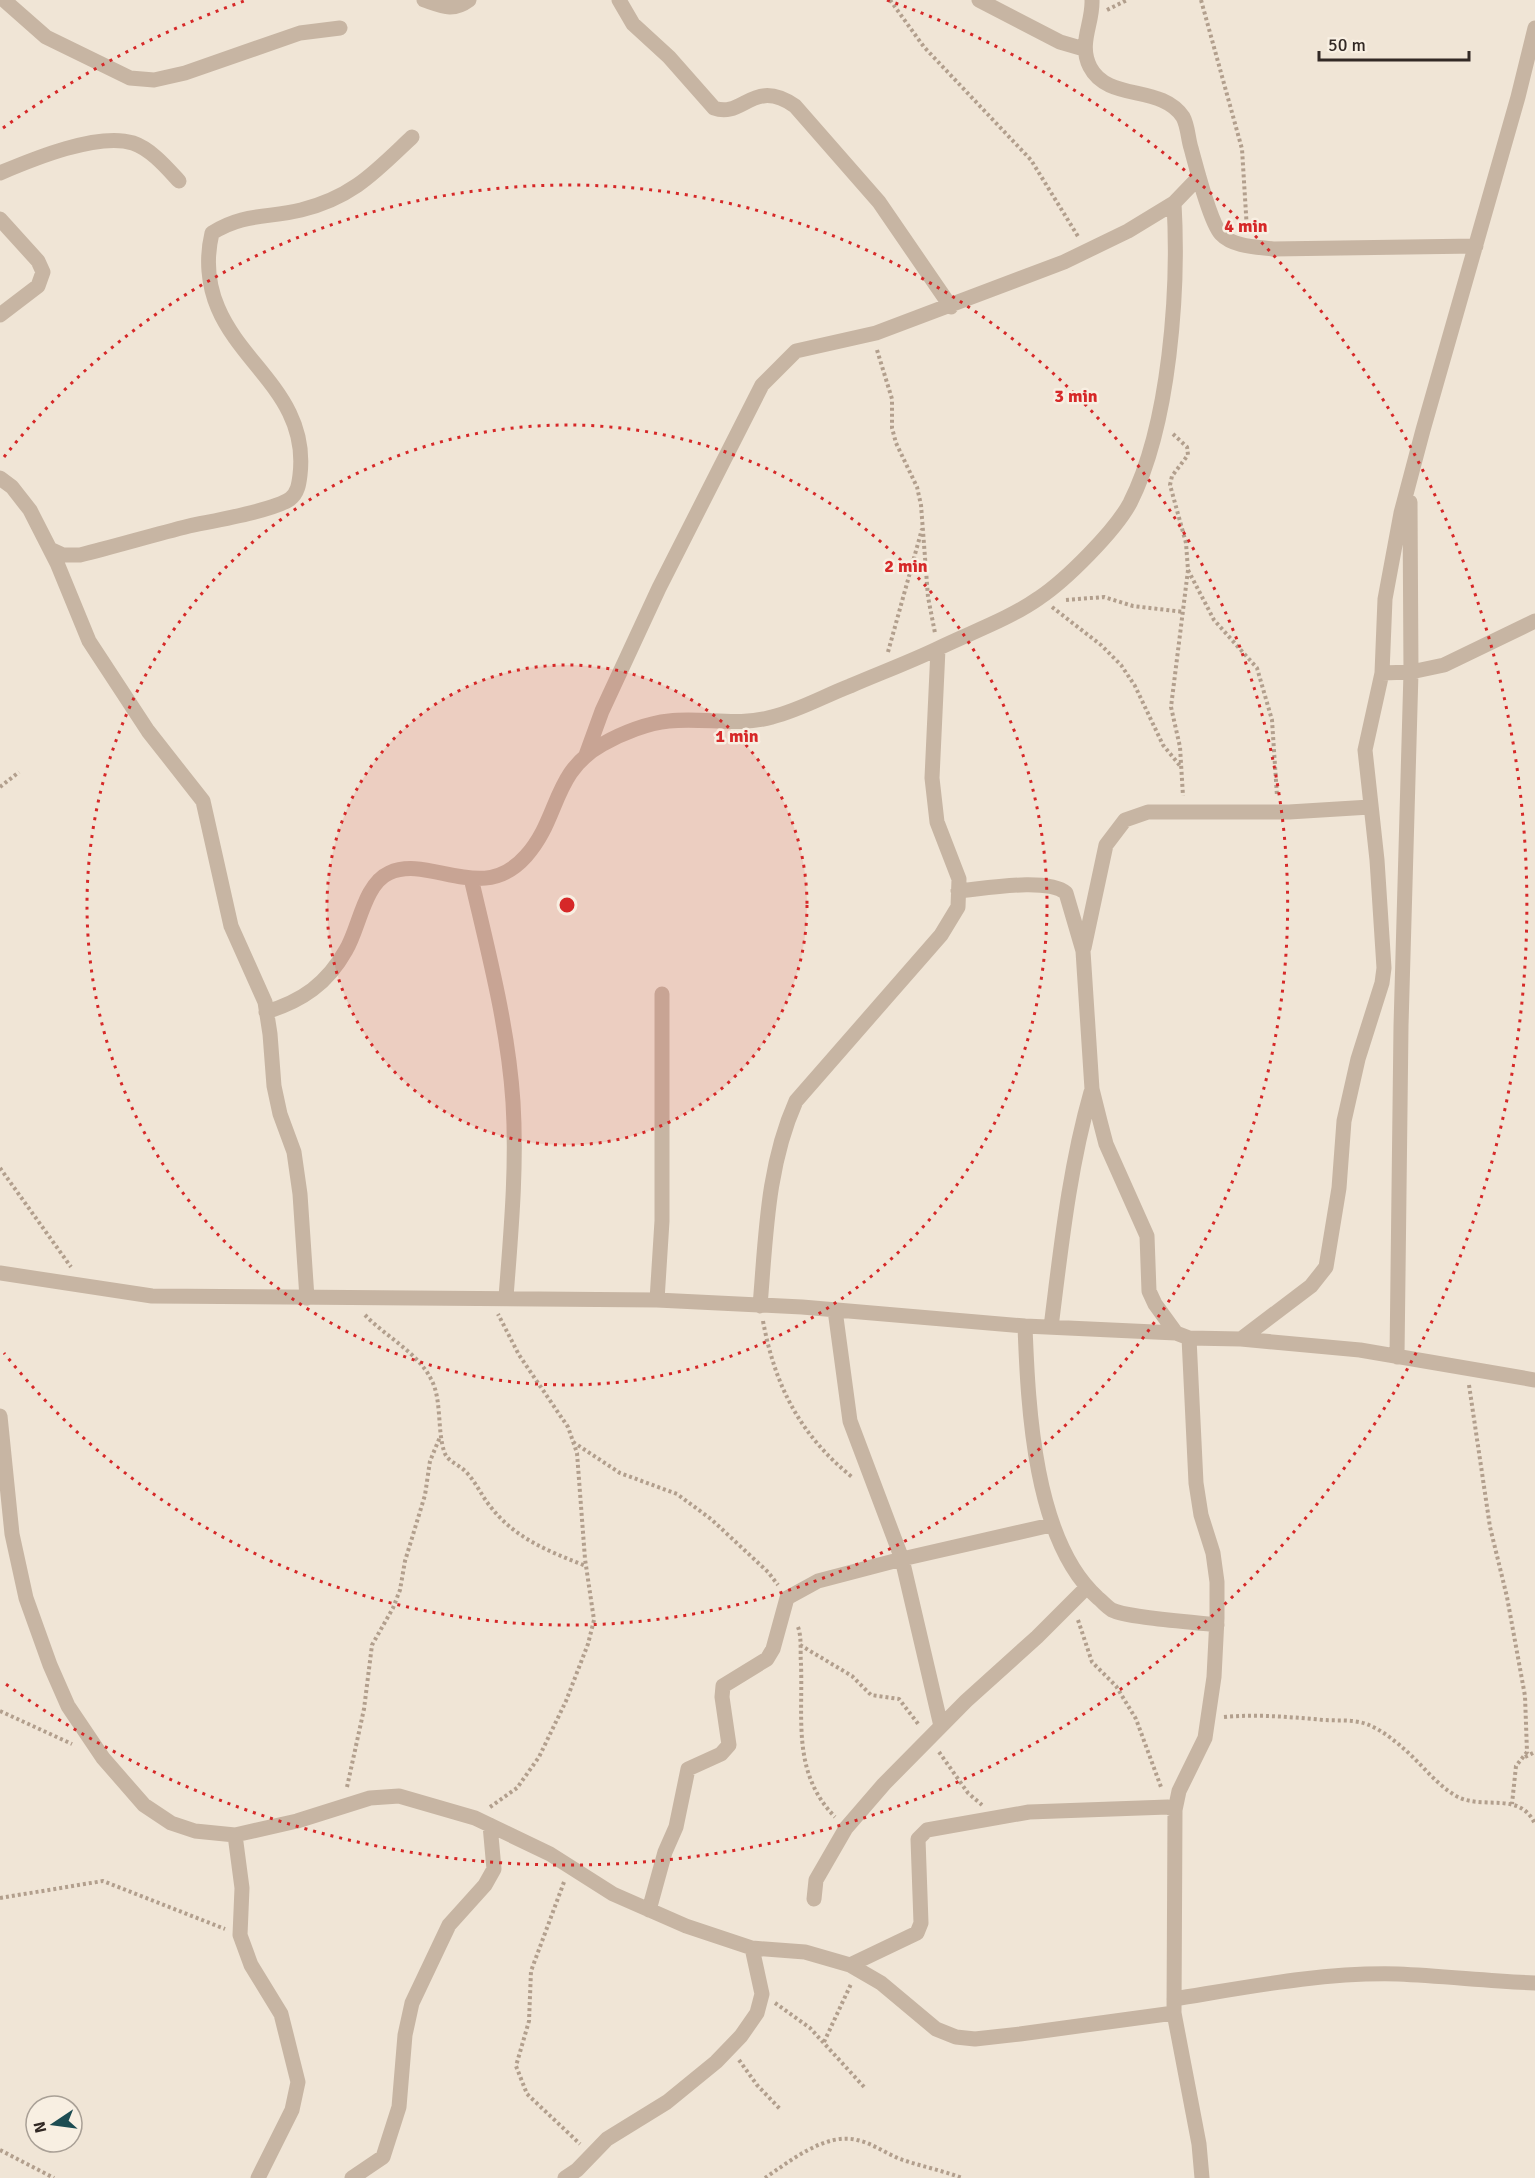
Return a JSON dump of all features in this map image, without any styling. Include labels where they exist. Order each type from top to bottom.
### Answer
[{"type":"street","points":[[4,0],[46,37],[130,78],[154,80],[184,73],[300,33],[340,28]]},
{"type":"street","points":[[424,0],[448,8],[459,8],[469,0]]},
{"type":"street","points":[[619,0],[633,24],[669,57],[714,108],[730,109],[764,95],[780,95],[795,106],[879,202],[951,307]]},
{"type":"street","points":[[979,0],[1060,42],[1083,49]]},
{"type":"street","points":[[1092,0],[1083,49],[1090,67],[1100,81],[1115,88],[1162,100],[1176,109],[1184,120],[1199,177],[1221,235],[1248,246],[1274,249],[1476,246]]},
{"type":"street","points":[[1241,1339],[1311,1286],[1326,1267],[1336,1210],[1344,1121],[1358,1059],[1384,968],[1377,860],[1365,750],[1382,673],[1385,599],[1410,480],[1535,28]]},
{"type":"street","points":[[50,549],[63,555],[80,555],[248,513],[290,499],[299,488],[302,458],[293,423],[277,387],[229,329],[218,307],[211,282],[208,252],[212,233],[227,223],[326,203],[361,185],[412,137]]},
{"type":"street","points":[[0,173],[106,140],[134,143],[150,154],[179,181]]},
{"type":"street","points":[[586,754],[602,711],[659,588],[762,385],[796,351],[868,334],[951,307],[1087,251],[1128,231],[1174,203],[1199,177]]},
{"type":"street","points":[[266,1012],[293,1004],[320,985],[347,950],[367,899],[383,875],[400,868],[484,879],[504,874],[526,856],[546,825],[563,782],[586,754],[605,742],[669,721],[751,723],[780,715],[938,649],[1040,598],[1089,554],[1128,506],[1147,463],[1161,406],[1176,249],[1174,203]]},
{"type":"street","points":[[0,219],[38,261],[43,272],[38,286],[0,315]]},
{"type":"street","points":[[0,478],[12,487],[30,510],[50,549],[89,641],[148,731],[203,801],[231,926],[265,1002],[274,1086],[280,1114],[294,1152],[307,1298]]},
{"type":"street","points":[[1397,1357],[1401,1026],[1411,672],[1410,480]]},
{"type":"street","points":[[1382,673],[1411,672],[1444,665],[1535,621]]},
{"type":"street","points":[[760,1306],[770,1188],[783,1129],[796,1101],[941,934],[958,907],[959,879],[937,822],[932,778],[938,649]]},
{"type":"street","points":[[1083,951],[1106,845],[1125,820],[1148,812],[1278,812],[1370,807]]},
{"type":"street","points":[[471,878],[498,996],[513,1102],[514,1191],[506,1297]]},
{"type":"street","points":[[958,891],[1011,886],[1059,887],[1066,893],[1083,951],[1092,1089],[1106,1144],[1147,1236],[1149,1291],[1183,1335],[1196,1483],[1201,1515],[1213,1553],[1217,1582],[1217,1625],[1208,1719],[1200,1752],[1172,1809],[1174,2006],[1199,2144],[1202,2178]]},
{"type":"street","points":[[657,1300],[662,1221],[664,1063],[662,994]]},
{"type":"street","points":[[1051,1327],[1066,1200],[1078,1137],[1092,1089]]},
{"type":"street","points":[[0,1273],[153,1296],[506,1297],[657,1300],[835,1310],[1025,1326],[1241,1339],[1360,1350],[1535,1380]]},
{"type":"street","points":[[835,1310],[850,1421],[902,1559],[941,1726]]},
{"type":"street","points":[[1025,1326],[1027,1380],[1051,1525],[1069,1563],[1087,1587],[1113,1610],[1217,1625]]},
{"type":"street","points":[[0,1416],[12,1534],[26,1598],[50,1665],[68,1706],[103,1758],[144,1805],[171,1823],[195,1831],[235,1835],[297,1821],[370,1798],[399,1796],[475,1818],[570,1867],[613,1894],[686,1926],[752,1947],[805,1952],[854,1967],[881,1983],[936,2029],[956,2037],[975,2039],[1020,2034],[1174,2006],[1265,1984],[1347,1976],[1397,1974],[1535,1983]]},
{"type":"street","points":[[649,1910],[665,1852],[676,1827],[688,1768],[721,1754],[729,1746],[722,1697],[723,1686],[767,1659],[773,1648],[787,1598],[818,1581],[1051,1525]]},
{"type":"street","points":[[814,1899],[816,1880],[846,1828],[941,1726],[1087,1587]]},
{"type":"street","points":[[854,1967],[917,1933],[921,1923],[918,1839],[927,1830],[996,1816],[1079,1808],[1172,1809]]},
{"type":"street","points":[[352,2178],[383,2157],[399,2107],[405,2036],[412,2003],[449,1925],[485,1885],[494,1869],[490,1825]]},
{"type":"street","points":[[235,1835],[242,1888],[240,1935],[251,1965],[281,2014],[298,2082],[292,2110],[258,2178]]},
{"type":"street","points":[[565,2178],[607,2139],[667,2102],[716,2062],[758,2013],[762,1994],[752,1947]]},
{"type":"path","points":[[891,0],[924,47],[1031,160],[1087,251]]},
{"type":"path","points":[[1201,0],[1242,149],[1248,246]]},
{"type":"path","points":[[868,334],[881,358],[892,399],[892,428],[917,487],[923,525],[928,597],[938,649]]},
{"type":"path","points":[[1161,406],[1175,438],[1187,447],[1188,455],[1172,476],[1170,484],[1186,543],[1188,570],[1171,707],[1180,747],[1185,811]]},
{"type":"path","points":[[876,675],[892,640],[897,613],[923,525]]},
{"type":"path","points":[[1188,570],[1214,620],[1257,668],[1272,720],[1278,812]]},
{"type":"path","points":[[1181,767],[1163,745],[1135,686],[1121,665],[1101,645],[1047,603],[1104,597],[1133,606],[1184,612]]},
{"type":"path","points":[[0,788],[19,772]]},
{"type":"path","points":[[0,1168],[86,1286]]},
{"type":"path","points":[[348,1297],[381,1332],[405,1350],[432,1379],[440,1437],[445,1454],[467,1472],[504,1522],[529,1541],[586,1566]]},
{"type":"path","points":[[475,1818],[517,1788],[539,1757],[566,1701],[588,1644],[594,1620],[586,1566],[577,1453],[559,1413],[519,1355],[488,1297]]},
{"type":"path","points":[[760,1306],[772,1363],[784,1395],[798,1420],[836,1464],[879,1498]]},
{"type":"path","points":[[1467,1369],[1490,1527],[1507,1597],[1525,1696],[1527,1752],[1521,1758],[1514,1775],[1512,1804]]},
{"type":"path","points":[[343,1806],[364,1709],[372,1645],[393,1608],[400,1590],[405,1561],[425,1495],[430,1461],[440,1437]]},
{"type":"path","points":[[573,1441],[620,1473],[677,1494],[711,1519],[768,1572],[787,1598],[799,1631],[801,1733],[808,1780],[816,1795],[846,1828]]},
{"type":"path","points":[[1072,1602],[1092,1662],[1128,1702],[1144,1735],[1172,1809]]},
{"type":"path","points":[[800,1645],[852,1676],[871,1695],[899,1699],[968,1792],[996,1816]]},
{"type":"path","points":[[0,1711],[103,1758]]},
{"type":"path","points":[[1208,1719],[1257,1714],[1345,1720],[1368,1725],[1404,1749],[1428,1774],[1458,1796],[1469,1801],[1512,1804],[1525,1809],[1535,1824]]},
{"type":"path","points":[[1521,1758],[1535,1752]]},
{"type":"path","points":[[570,1867],[531,1971],[529,2021],[516,2066],[527,2094],[592,2155]]},
{"type":"path","points":[[0,1898],[103,1881],[240,1935]]},
{"type":"path","points":[[824,2043],[854,1967]]},
{"type":"path","points":[[762,1994],[810,2028],[866,2088]]},
{"type":"path","points":[[731,2046],[747,2072],[780,2109]]},
{"type":"path","points":[[765,2178],[799,2156],[830,2141],[843,2138],[862,2141],[897,2158],[962,2178]]},
{"type":"path","points":[[0,2150],[54,2178]]}]
